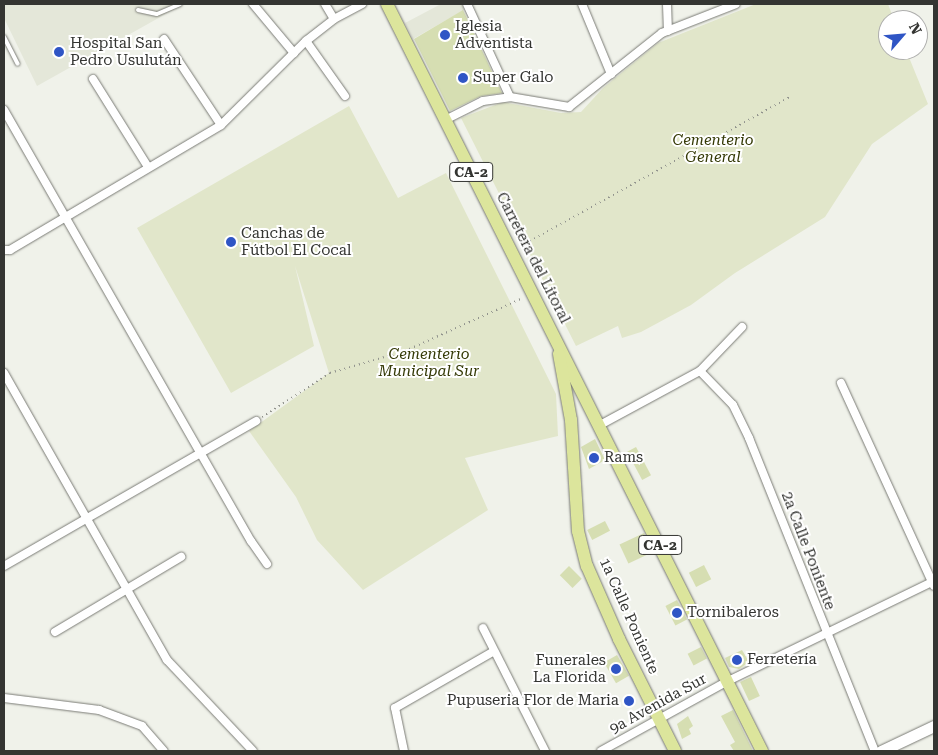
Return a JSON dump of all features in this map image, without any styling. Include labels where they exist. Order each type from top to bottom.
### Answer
[{"type":"main road","name":"Carretera del Litoral","points":[[387,4],[556,339]]},
{"type":"main road","name":"1a Calle Poniente","points":[[556,339],[572,420],[574,492],[587,566],[675,751]]},
{"type":"main road","name":"CA-2","points":[[556,339],[762,751]]},
{"type":"main road","points":[[572,420],[582,413],[598,422]]},
{"type":"street","points":[[253,4],[294,53]]},
{"type":"street","points":[[325,4],[334,19]]},
{"type":"street","points":[[4,250],[10,250],[64,215],[221,125],[306,41],[334,19],[362,4]]},
{"type":"street","points":[[467,4],[510,97]]},
{"type":"street","points":[[582,4],[612,74]]},
{"type":"street","points":[[667,4],[668,31]]},
{"type":"street","points":[[445,120],[483,101],[510,97],[569,107],[668,31],[736,4]]},
{"type":"street","points":[[164,38],[221,125]]},
{"type":"street","points":[[306,41],[345,96]]},
{"type":"street","points":[[93,79],[148,167]]},
{"type":"street","points":[[4,110],[267,564]]},
{"type":"street","points":[[598,422],[700,371],[742,327]]},
{"type":"street","name":"2a Calle Poniente","points":[[700,371],[717,385],[733,405],[749,438],[826,634],[875,751]]},
{"type":"street","points":[[4,374],[84,518],[167,660],[253,751]]},
{"type":"street","points":[[841,383],[934,583]]},
{"type":"street","points":[[4,566],[84,518],[256,421]]},
{"type":"street","points":[[55,632],[181,557]]},
{"type":"street","name":"9a Avenida Sur","points":[[601,751],[728,681],[934,583]]},
{"type":"street","points":[[483,628],[546,751]]},
{"type":"street","points":[[404,751],[395,708],[494,651]]},
{"type":"street","points":[[4,698],[99,710],[142,726],[164,751]]},
{"type":"street","points":[[881,751],[934,726]]},
{"type":"lane","points":[[138,10],[157,14],[180,4]]},
{"type":"lane","points":[[4,37],[18,64]]},
{"type":"path","points":[[512,251],[790,97]]},
{"type":"path","points":[[256,421],[330,373],[405,351],[534,293]]},
{"type":"shaded area","name":"Hospital San Pedro Usulután","points":[[4,4],[179,4],[180,6],[37,86],[4,18]]},
{"type":"shaded area","points":[[441,4],[462,4],[464,10],[413,39],[405,23]]},
{"type":"green space","name":"Cementerio General","points":[[756,4],[888,4],[890,10],[878,10],[878,60],[910,60],[928,104],[872,144],[825,217],[735,273],[691,305],[641,332],[622,338],[618,326],[576,346],[461,118],[503,102],[561,113],[581,112],[603,88],[658,43]]},
{"type":"green space","name":"Cementerio Municipal Sur","points":[[349,106],[398,198],[446,173],[556,394],[558,436],[465,458],[488,510],[363,590],[317,540],[296,497],[249,431],[329,373],[295,266],[314,346],[231,393],[137,228]]},
{"type":"building","name":"Super Galo","points":[[463,10],[502,93],[481,96],[450,111],[414,39]]},
{"type":"building","name":"Rams","points":[[595,439],[605,460],[589,469],[581,447]]},
{"type":"building","points":[[636,447],[651,475],[642,480],[627,452]]},
{"type":"building","points":[[605,521],[610,531],[592,540],[587,530]]},
{"type":"building","points":[[644,533],[653,552],[628,563],[620,544]]},
{"type":"building","points":[[704,565],[711,579],[696,587],[689,573]]},
{"type":"building","points":[[569,566],[582,579],[573,588],[560,575]]},
{"type":"building","name":"Tornibaleros","points":[[677,600],[687,620],[675,626],[665,606]]},
{"type":"building","points":[[701,647],[707,659],[694,665],[688,654]]},
{"type":"building","name":"Ferretería","points":[[742,650],[749,662],[739,669],[729,667],[725,658]]},
{"type":"building","name":"Funerales La Florida","points":[[617,655],[629,676],[616,683],[604,662]]},
{"type":"building","points":[[751,677],[760,696],[749,701],[740,682]]},
{"type":"building","points":[[733,710],[753,751],[734,751],[730,745],[735,742],[721,716]]},
{"type":"building","points":[[688,716],[693,726],[689,729],[691,734],[682,739],[677,724]]},
{"type":"place","name":"Iglesia Adventista","points":[[445,35]]},
{"type":"place","name":"Hospital San Pedro Usulután","points":[[59,52]]},
{"type":"place","name":"Super Galo","points":[[463,78]]},
{"type":"place","name":"Canchas de Fútbol El Cocal","points":[[231,242]]},
{"type":"place","name":"Rams","points":[[594,458]]},
{"type":"place","name":"Tornibaleros","points":[[677,613]]},
{"type":"place","name":"Ferretería","points":[[737,660]]},
{"type":"place","name":"Funerales La Florida","points":[[616,669]]},
{"type":"place","name":"Pupuseria Flor de Maria","points":[[629,701]]}]
